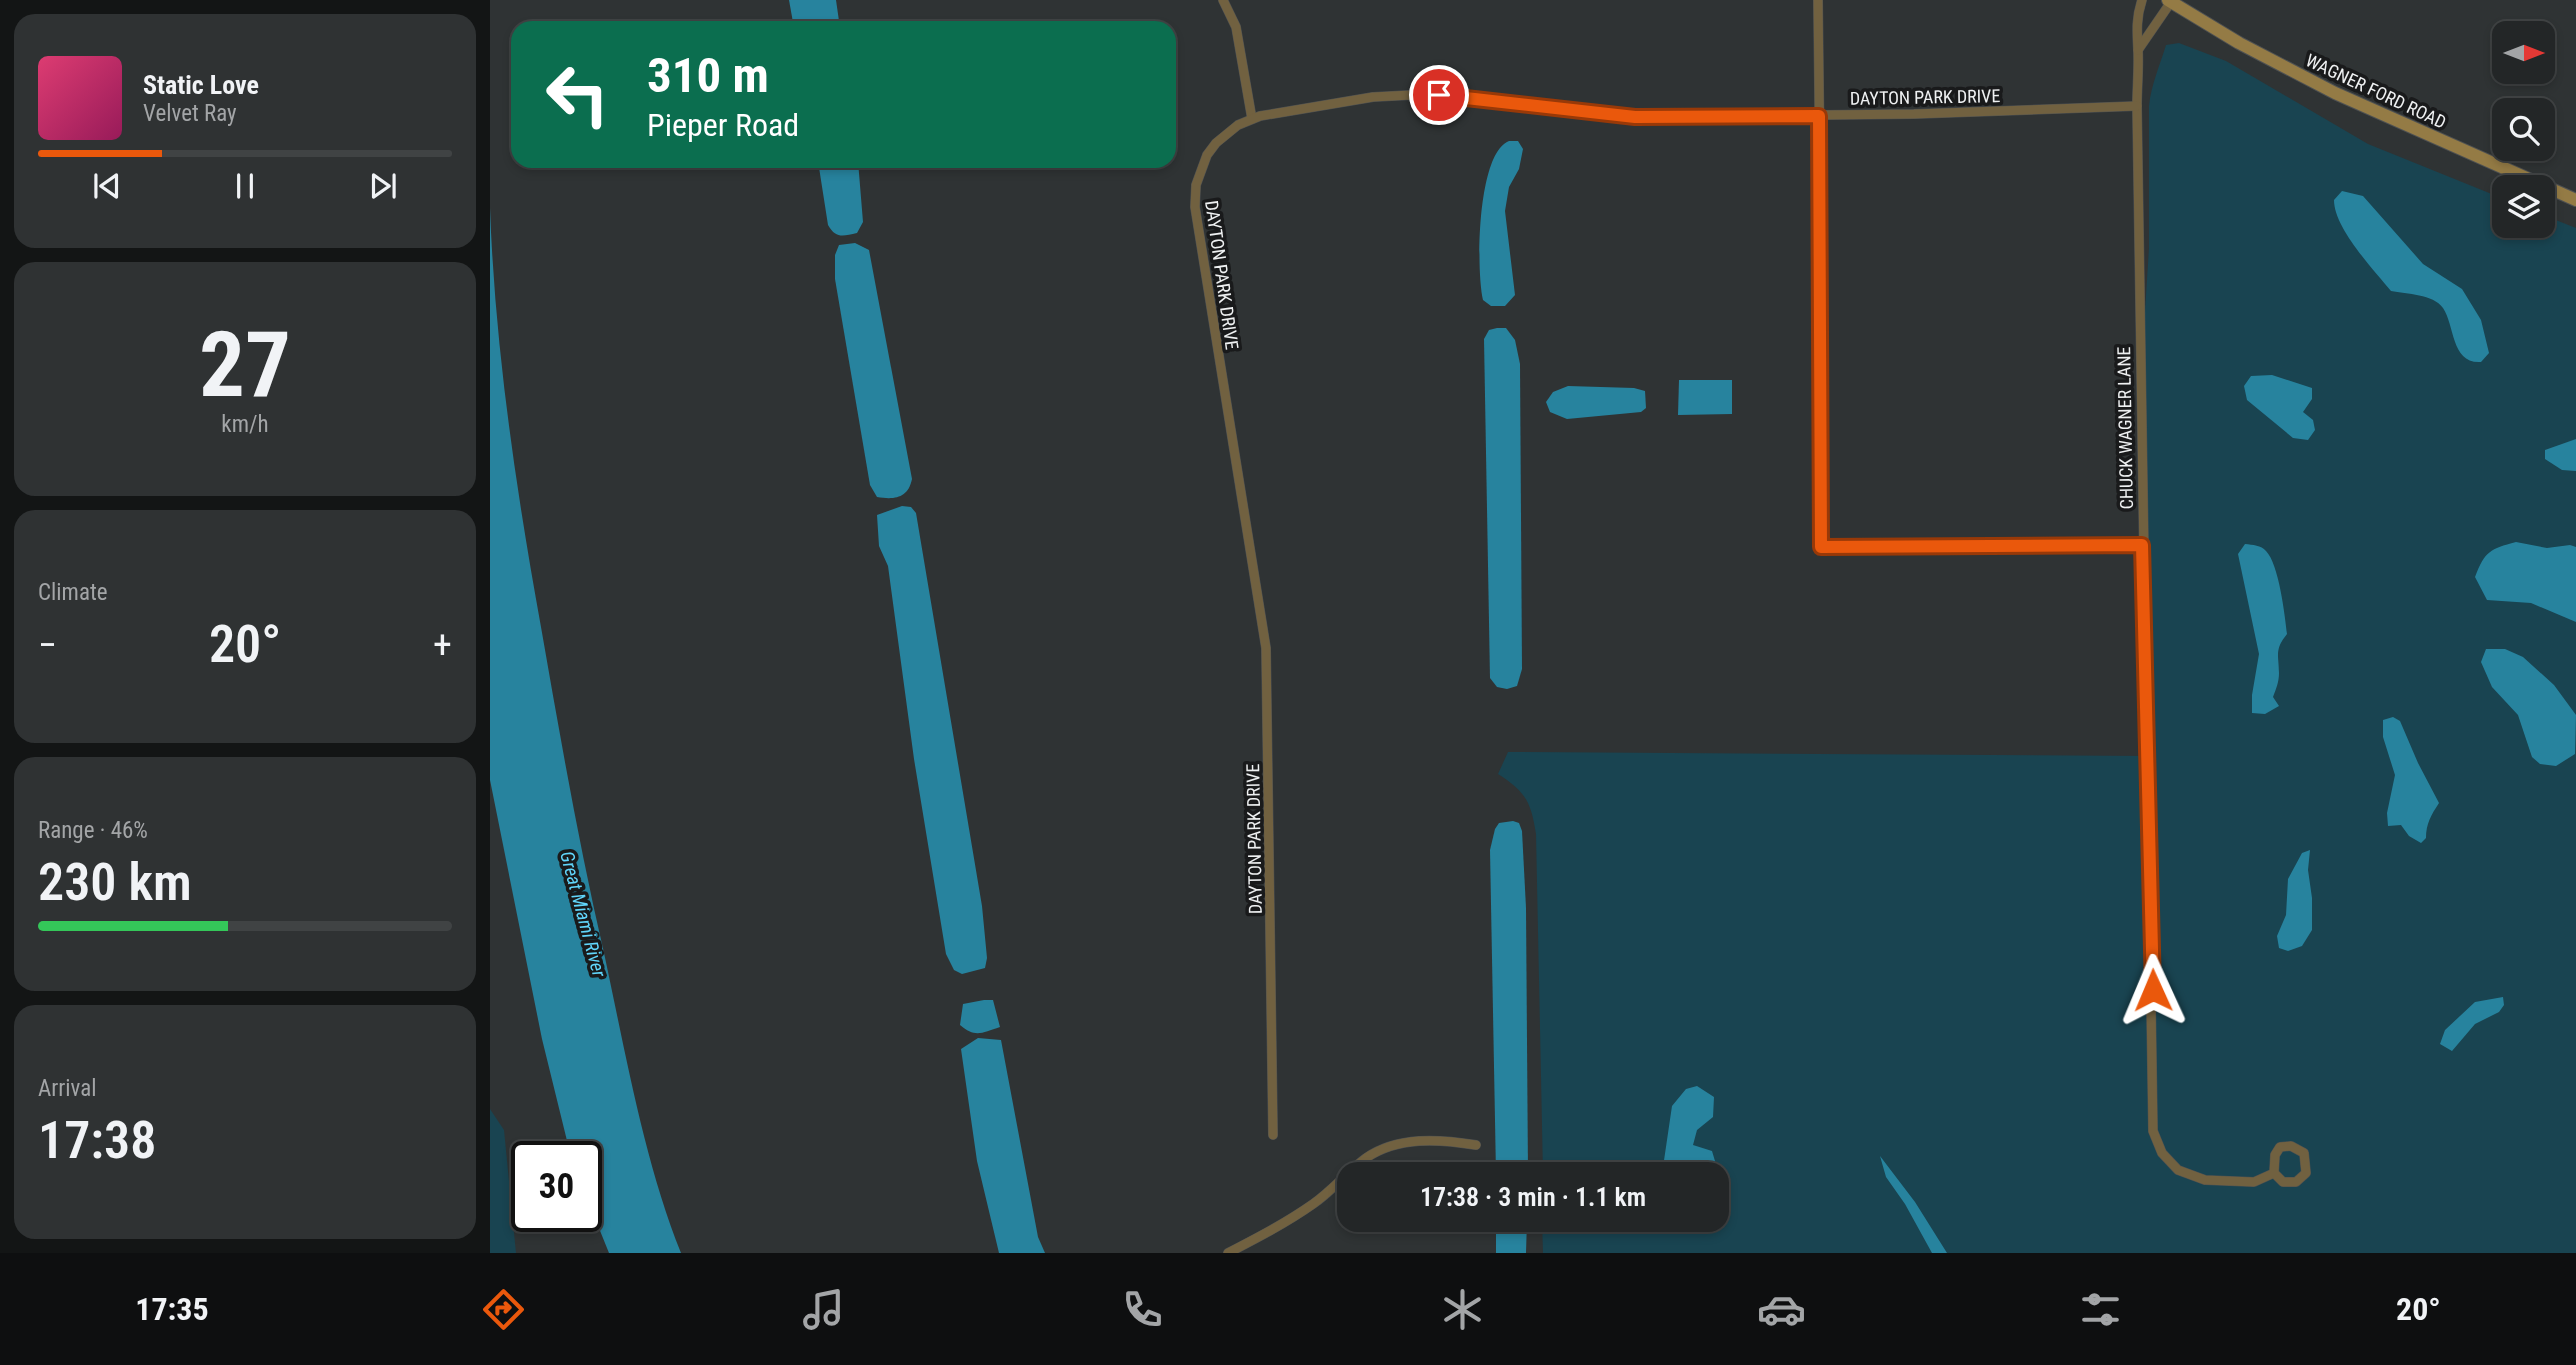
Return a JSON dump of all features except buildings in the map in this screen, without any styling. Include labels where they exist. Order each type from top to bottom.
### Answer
[{"type":"main road","name":"WAGNER FORD ROAD","points":[[2169,1],[2239,43],[2335,93],[2576,200]]},
{"type":"street","points":[[1223,0],[1236,27],[1252,119]]},
{"type":"street","points":[[1818,0],[1821,547],[2142,545]]},
{"type":"street","name":"CHUCK WAGNER LANE","points":[[2142,0],[2136,22],[2142,545],[2153,990],[2153,1132],[2162,1153],[2178,1170],[2205,1180],[2254,1182],[2274,1173]]},
{"type":"street","points":[[2138,50],[2169,1]]},
{"type":"street","name":"DAYTON PARK DRIVE","points":[[1273,1135],[1266,648],[1194,196],[1200,169],[1216,143],[1238,125],[1252,119],[1363,99],[1411,95],[1467,97],[1635,117],[1819,116],[2137,106]]},
{"type":"street","points":[[1228,1253],[1305,1210],[1366,1159],[1390,1146],[1415,1141],[1451,1141],[1476,1145]]},
{"type":"street","name":"CHUCK WAGNER LANE","points":[[2291,1146],[2304,1153],[2306,1173],[2296,1182],[2283,1182],[2274,1173],[2275,1156],[2280,1147],[2291,1146]]},
{"type":"shaded area","points":[[2179,43],[2226,61],[2368,144],[2492,194],[2492,238],[2555,238],[2555,220],[2576,228],[2576,1253],[1543,1253],[1542,1232],[1729,1232],[1729,1162],[1543,1162],[1536,834],[1526,799],[1515,786],[1498,774],[1508,752],[2148,756],[2140,391],[2149,248],[2149,106],[2166,45]]},
{"type":"shaded area","points":[[490,1109],[504,1130],[511,1232],[514,1232],[516,1253],[490,1253]]},
{"type":"water","points":[[789,0],[836,0],[839,21],[793,21]]},
{"type":"water","points":[[1509,141],[1518,141],[1523,149],[1519,169],[1509,187],[1505,211],[1515,295],[1505,306],[1491,306],[1483,300],[1481,285],[1481,214],[1490,167],[1498,150]]},
{"type":"water","points":[[819,168],[859,168],[863,222],[857,233],[848,235],[834,233],[828,225]]},
{"type":"water","points":[[2342,191],[2363,196],[2423,264],[2462,289],[2481,320],[2489,353],[2481,362],[2471,361],[2459,351],[2447,316],[2439,303],[2419,295],[2391,291],[2365,260],[2347,235],[2336,211],[2334,200]]},
{"type":"water","name":"Great Miami River","points":[[490,208],[508,418],[523,523],[563,750],[636,1105],[656,1181],[681,1253],[609,1253],[601,1232],[602,1141],[567,1141],[542,1039],[490,780]]},
{"type":"water","points":[[855,243],[869,250],[912,479],[904,494],[895,498],[877,497],[870,485],[835,279],[835,255],[839,245]]},
{"type":"water","points":[[1506,328],[1515,340],[1520,364],[1522,669],[1517,686],[1507,689],[1497,687],[1490,678],[1484,339],[1489,330]]},
{"type":"water","points":[[2272,375],[2312,388],[2312,399],[2303,412],[2313,420],[2315,430],[2308,440],[2293,438],[2247,400],[2244,386],[2251,376]]},
{"type":"water","points":[[1679,380],[1732,380],[1732,414],[1678,415]]},
{"type":"water","points":[[1568,386],[1634,388],[1645,391],[1646,408],[1641,412],[1567,419],[1550,412],[1546,402],[1553,392]]},
{"type":"water","points":[[2576,439],[2576,471],[2562,470],[2545,459],[2545,450]]},
{"type":"water","points":[[902,506],[911,507],[916,513],[982,906],[987,958],[985,968],[962,974],[954,970],[946,954],[914,759],[888,566],[879,546],[877,515]]},
{"type":"water","points":[[2516,542],[2547,548],[2570,545],[2576,547],[2576,622],[2531,603],[2487,600],[2475,577],[2479,568],[2489,552]]},
{"type":"water","points":[[2245,544],[2262,548],[2271,558],[2278,578],[2287,634],[2279,649],[2279,676],[2273,697],[2279,706],[2265,714],[2252,713],[2252,695],[2259,654],[2238,554]]},
{"type":"water","points":[[2486,649],[2505,649],[2523,657],[2554,685],[2576,715],[2575,754],[2556,766],[2540,764],[2532,757],[2518,715],[2492,687],[2481,662]]},
{"type":"water","points":[[2393,717],[2400,721],[2439,803],[2427,828],[2426,838],[2421,843],[2409,836],[2401,825],[2388,826],[2387,813],[2395,775],[2383,737],[2383,720]]},
{"type":"water","points":[[1499,823],[1519,823],[1522,831],[1526,908],[1528,1162],[1496,1162],[1490,850]]},
{"type":"water","points":[[2310,850],[2308,870],[2312,898],[2312,930],[2302,946],[2288,951],[2279,948],[2277,936],[2286,915],[2288,879],[2302,853]]},
{"type":"water","points":[[2503,997],[2504,1005],[2499,1012],[2475,1024],[2452,1051],[2440,1044],[2445,1030],[2475,1002]]},
{"type":"water","points":[[993,1000],[1000,1027],[983,1032],[970,1032],[960,1025],[963,1004]]},
{"type":"water","points":[[978,1038],[1001,1040],[1038,1237],[1045,1253],[999,1253],[977,1161],[961,1049]]},
{"type":"water","points":[[1697,1086],[1714,1097],[1713,1117],[1697,1130],[1693,1145],[1712,1151],[1715,1162],[1664,1162],[1672,1106],[1686,1089]]},
{"type":"water","points":[[1880,1156],[1915,1202],[1947,1253],[1932,1253],[1905,1204],[1886,1177]]},
{"type":"water","points":[[1496,1232],[1527,1232],[1526,1253],[1496,1253]]},
{"type":"route","points":[[1439,95],[1635,117],[1819,116],[1821,547],[2142,545],[2153,990]]}]
